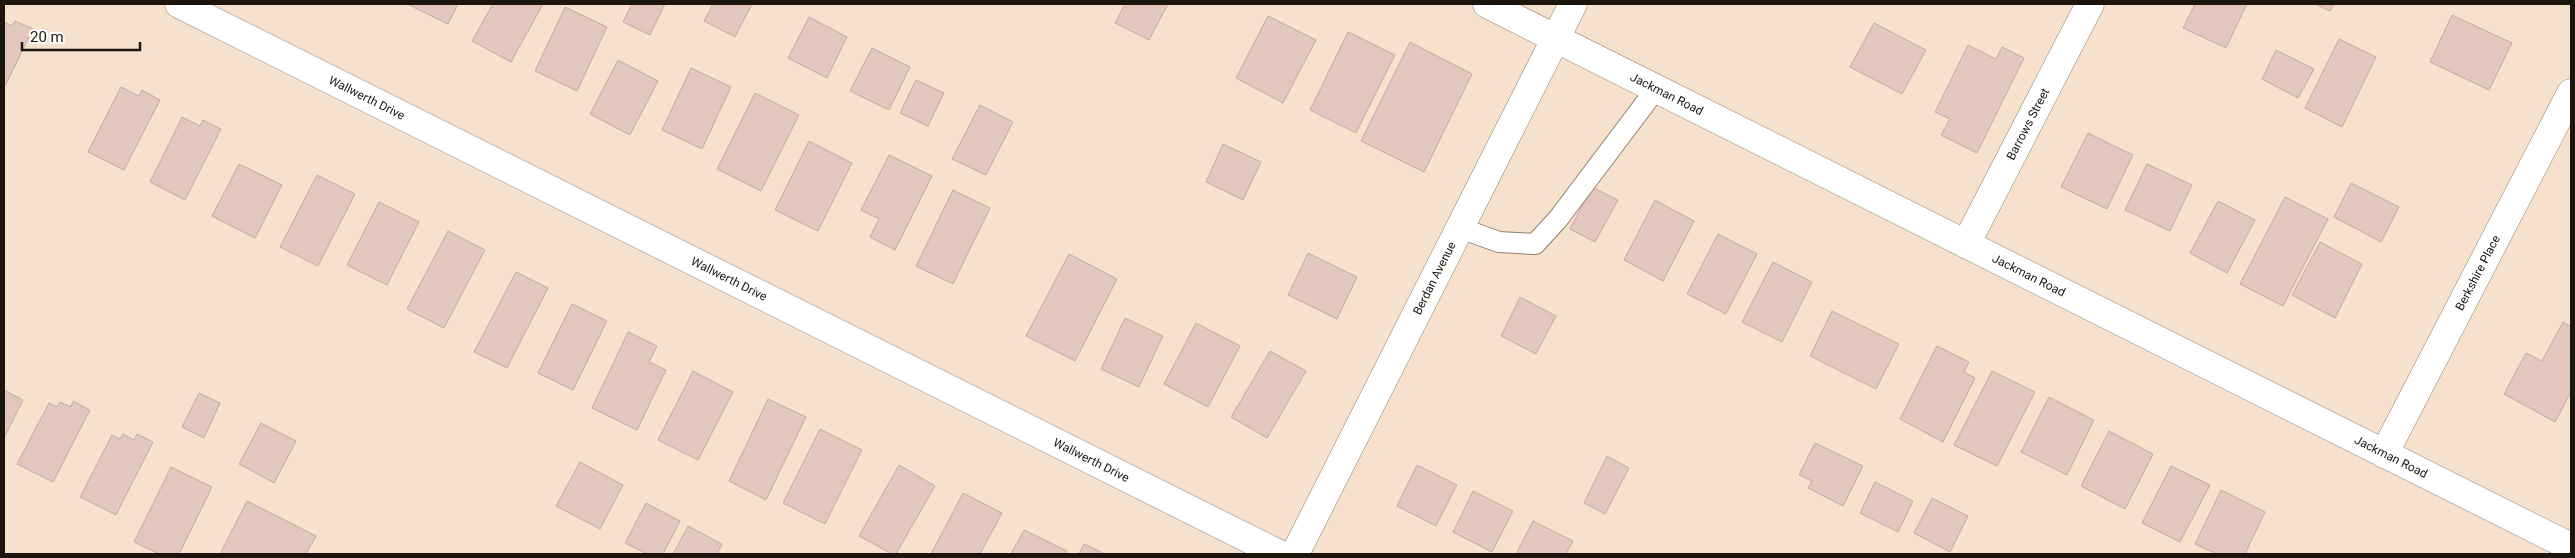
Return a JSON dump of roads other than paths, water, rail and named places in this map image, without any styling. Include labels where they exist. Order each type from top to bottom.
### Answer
[{"type":"street","name":"Wallwerth Drive","points":[[179,4],[1279,554]]},
{"type":"street","name":"Jackman Road","points":[[1487,4],[2571,547]]},
{"type":"street","name":"Berdan Avenue","points":[[1295,554],[1573,4]]},
{"type":"street","name":"Barrows Street","points":[[1966,244],[2090,4]]},
{"type":"street","name":"Berkshire Place","points":[[2384,454],[2571,93]]},
{"type":"lane","points":[[1460,228],[1499,242],[1534,244],[1558,219],[1656,89]]}]
